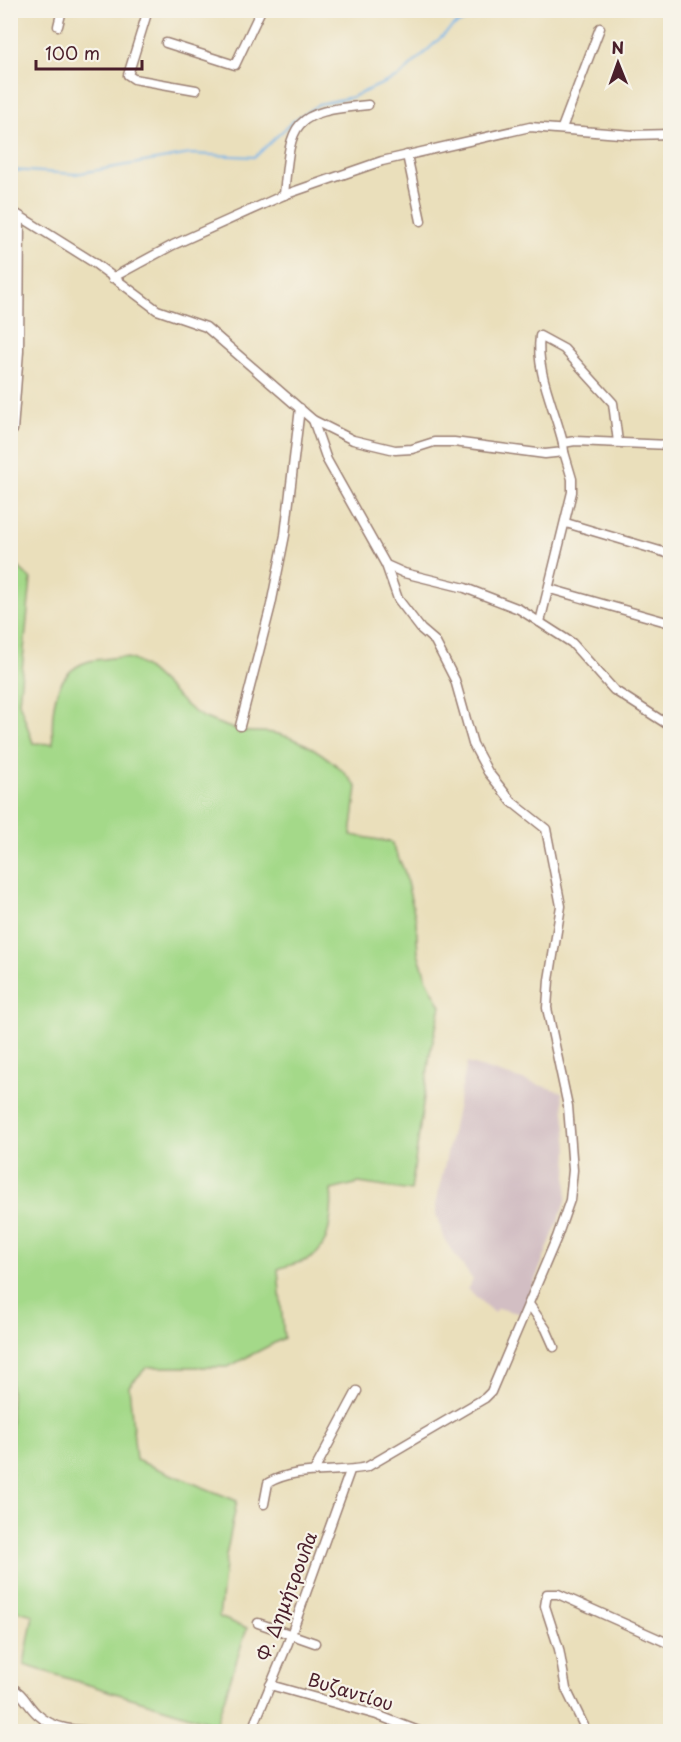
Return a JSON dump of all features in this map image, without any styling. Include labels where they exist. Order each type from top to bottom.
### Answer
[{"type":"street","points":[[58,26],[62,10]]},
{"type":"street","points":[[148,10],[128,75],[134,79],[196,90]]},
{"type":"street","points":[[166,43],[235,65],[261,10]]},
{"type":"street","points":[[562,128],[600,28]]},
{"type":"street","points":[[284,195],[288,150],[292,134],[298,125],[311,116],[341,108],[368,105]]},
{"type":"street","points":[[112,278],[173,245],[284,195],[364,166],[530,127],[633,135],[670,134]]},
{"type":"street","points":[[407,155],[421,221]]},
{"type":"street","points":[[10,210],[93,262],[157,310],[206,327],[313,420],[353,440],[395,450],[412,449],[434,442],[454,442],[546,454],[563,448],[618,442],[670,445]]},
{"type":"street","points":[[13,430],[20,351],[20,216]]},
{"type":"street","points":[[540,622],[566,523],[572,492],[572,478],[543,372],[539,347],[540,336],[564,349],[613,403],[618,442]]},
{"type":"street","points":[[240,726],[271,605],[285,535],[300,408]]},
{"type":"street","points":[[264,1504],[268,1483],[277,1478],[314,1471],[350,1471],[367,1467],[485,1398],[490,1392],[529,1304],[570,1200],[573,1170],[568,1106],[547,1008],[549,980],[561,906],[546,830],[512,802],[488,772],[473,744],[455,680],[435,641],[421,629],[398,599],[386,565],[336,477],[313,420]]},
{"type":"street","points":[[566,523],[670,554]]},
{"type":"street","points":[[386,565],[404,573],[465,588],[519,609],[580,651],[614,690],[670,726]]},
{"type":"street","points":[[550,589],[670,623]]},
{"type":"street","points":[[529,1304],[546,1329],[554,1347]]},
{"type":"street","points":[[314,1471],[357,1391]]},
{"type":"street","name":"Φ. Δημήτρουλα","points":[[251,1731],[290,1634],[350,1471]]},
{"type":"street","points":[[584,1730],[566,1689],[559,1649],[545,1606],[547,1594],[558,1594],[670,1644]]},
{"type":"street","points":[[258,1623],[315,1643]]},
{"type":"street","name":"Βυζαντίου","points":[[270,1684],[421,1731]]},
{"type":"street","points":[[10,1731],[11,1687]]},
{"type":"street","points":[[11,1687],[37,1714],[59,1727],[120,1731]]},
{"type":"shaded area","points":[[467,1063],[562,1092],[568,1149],[566,1201],[522,1314],[497,1308],[494,1313],[467,1289],[473,1280],[446,1242],[436,1215],[436,1204]]},
{"type":"green space","points":[[11,560],[31,579],[19,702],[33,743],[53,744],[55,700],[66,676],[75,668],[88,662],[121,657],[137,662],[146,668],[194,712],[203,717],[242,731],[273,733],[290,737],[322,754],[357,787],[351,835],[391,842],[404,870],[416,920],[418,953],[427,980],[441,1006],[430,1054],[411,1191],[359,1183],[331,1190],[331,1218],[322,1246],[309,1259],[278,1269],[284,1338],[228,1367],[147,1367],[129,1386],[136,1460],[237,1501],[226,1556],[219,1617],[247,1628],[216,1724],[24,1665],[33,1615],[11,1609]]},
{"type":"waterway","points":[[10,170],[75,174],[190,154],[255,157],[293,121],[319,104],[352,97],[400,76],[452,27],[485,10]]}]
